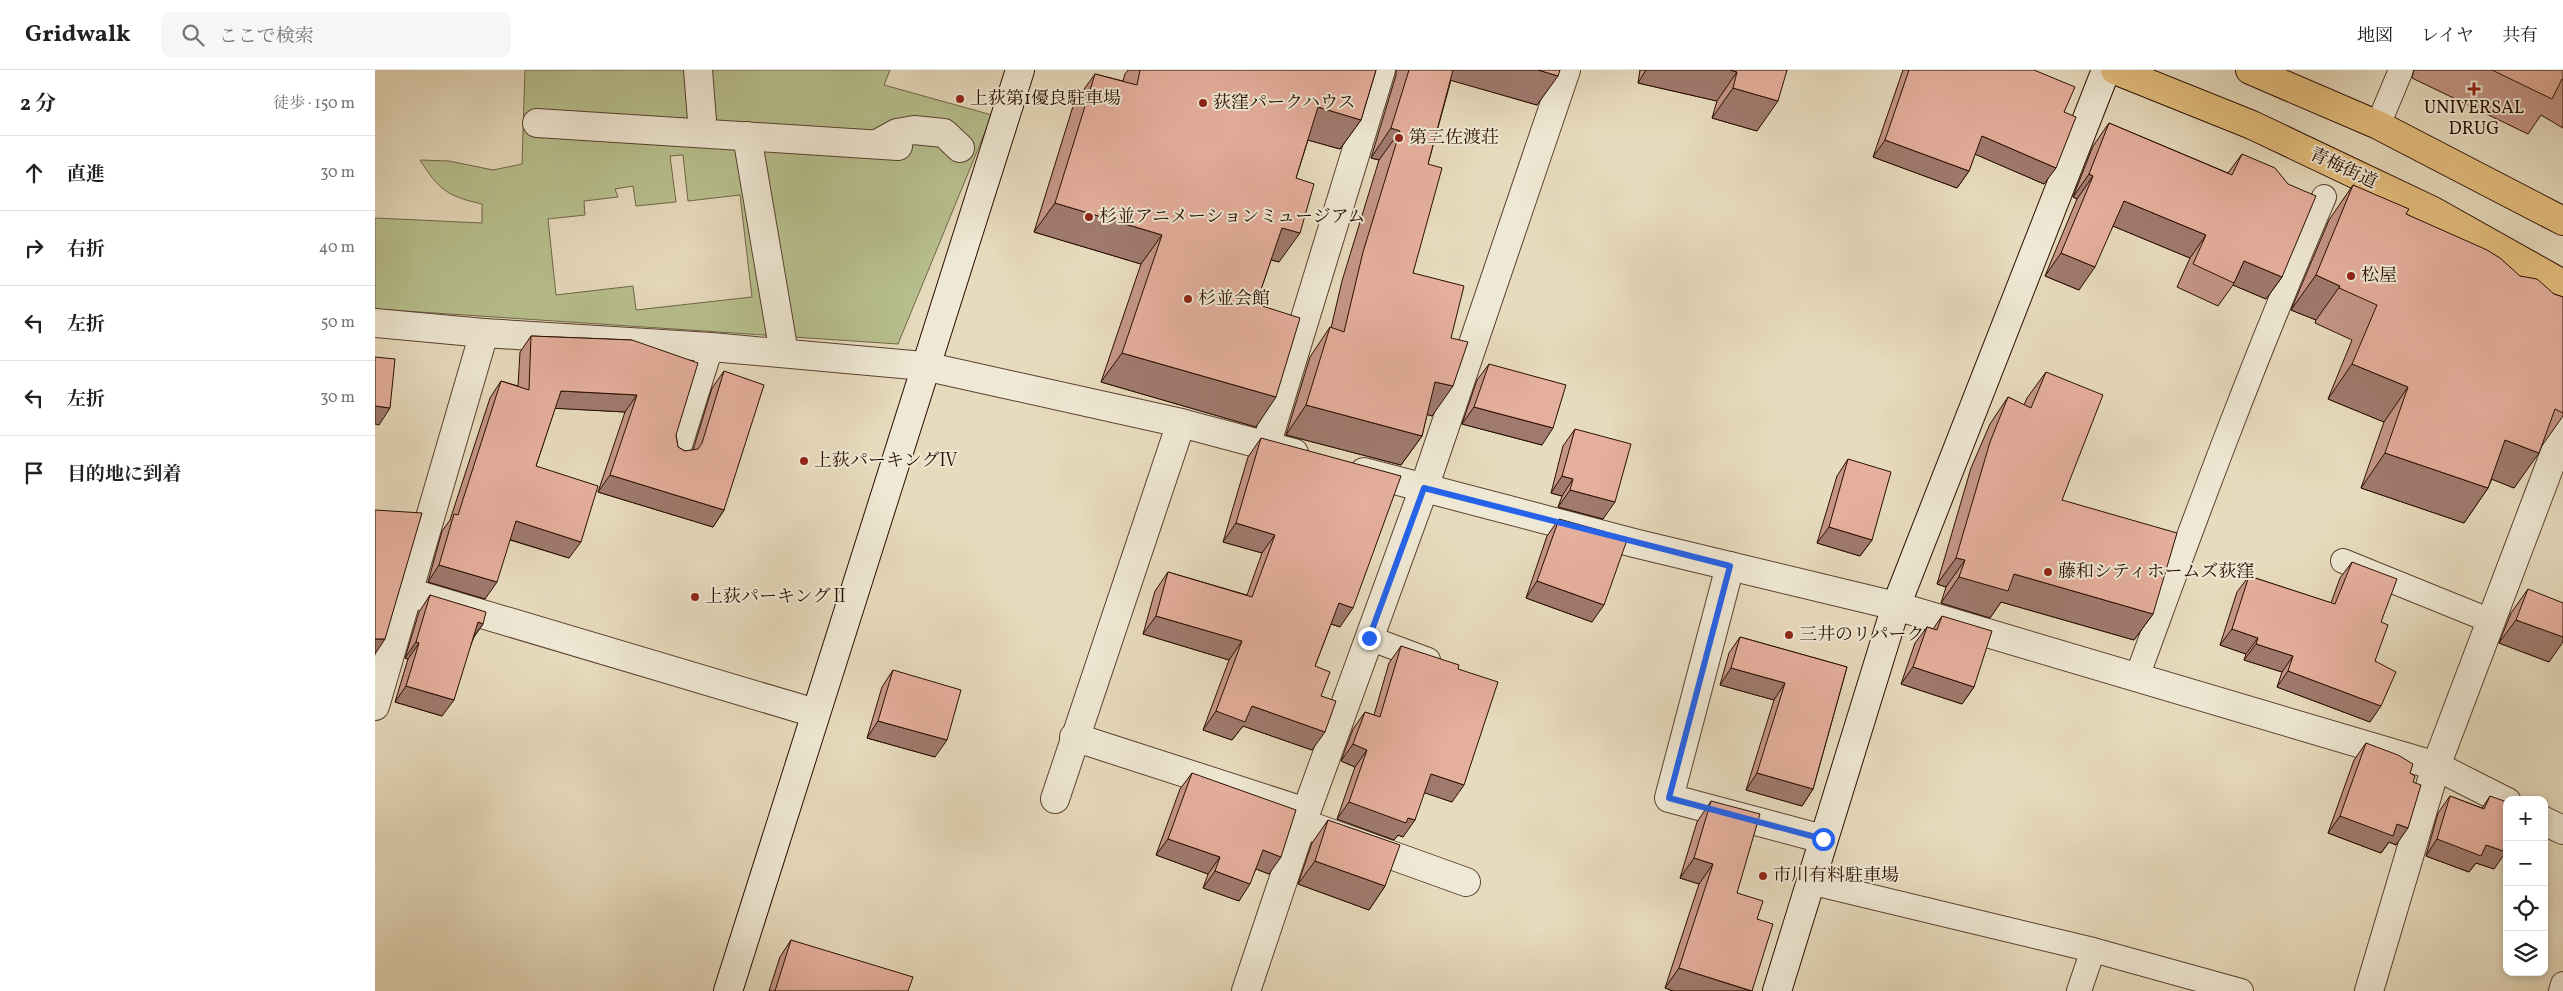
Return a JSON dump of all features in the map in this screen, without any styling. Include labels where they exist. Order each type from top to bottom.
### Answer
[{"type":"main road","name":"青梅街道","points":[[2115,70],[2252,125],[2433,211],[2563,284]]},
{"type":"main road","points":[[2250,70],[2378,125],[2563,221]]},
{"type":"street","points":[[698,70],[703,133]]},
{"type":"street","points":[[728,991],[924,366],[1020,70]]},
{"type":"street","points":[[1266,446],[1381,70]]},
{"type":"street","points":[[1246,991],[1304,818],[1424,488],[1566,70]]},
{"type":"street","points":[[1777,991],[1897,606],[2106,70]]},
{"type":"street","points":[[537,123],[887,145],[897,133],[914,130],[944,133],[950,148],[994,150]]},
{"type":"street","points":[[747,136],[784,353]]},
{"type":"street","points":[[375,323],[484,333],[711,347],[924,366],[1181,423],[1424,488],[1730,566],[1897,606],[2436,766],[2503,800]]},
{"type":"street","points":[[377,696],[484,333]]},
{"type":"street","points":[[1055,799],[1181,423]]},
{"type":"street","points":[[2369,991],[2436,766],[2563,431]]},
{"type":"street","points":[[1730,566],[1669,798],[1823,839]]},
{"type":"street","points":[[408,592],[815,713]]},
{"type":"street","points":[[1075,737],[1304,818],[1466,882]]},
{"type":"street","points":[[2548,822],[2563,830]]},
{"type":"lane","points":[[2378,125],[2401,70]]},
{"type":"lane","points":[[2137,677],[2190,532],[2245,395],[2275,310],[2324,197]]},
{"type":"lane","points":[[677,455],[711,347]]},
{"type":"lane","points":[[2343,561],[2491,621]]},
{"type":"lane","points":[[1369,638],[1452,669]]},
{"type":"lane","points":[[1810,882],[2093,950],[2241,991]]},
{"type":"lane","points":[[2079,991],[2093,950]]},
{"type":"lane","points":[[2561,991],[2563,984]]},
{"type":"green space","points":[[525,70],[890,70],[884,85],[992,115],[898,344],[375,309],[375,218],[482,223],[482,204],[460,198],[445,190],[433,178],[420,160],[449,161],[493,170],[522,164]],"holes":[[[683,155],[688,201],[740,195],[752,297],[636,310],[633,286],[556,295],[548,219],[585,215],[584,201],[618,197],[615,189],[633,186],[636,206],[676,202],[670,156]]]},
{"type":"building","name":"杉並会館","points":[[1140,70],[1376,70],[1361,120],[1318,107],[1296,178],[1314,184],[1300,233],[1282,228],[1256,304],[1300,318],[1276,397],[1122,353],[1162,235],[1055,203],[1095,74],[1137,85]]},
{"type":"building","points":[[1409,70],[1453,70],[1428,164],[1442,168],[1413,273],[1464,286],[1451,338],[1468,342],[1453,386],[1435,382],[1422,436],[1306,405],[1330,327],[1344,332],[1363,252],[1400,131],[1391,128]]},
{"type":"building","points":[[1538,70],[1560,70],[1558,76]]},
{"type":"building","points":[[1730,70],[1787,70],[1778,101],[1733,88],[1737,72]]},
{"type":"building","points":[[1909,70],[2034,70],[2075,87],[2064,112],[2076,117],[2056,168],[1982,136],[1969,171],[1885,140]]},
{"type":"building","points":[[2492,70],[2563,70],[2563,80],[2552,99]]},
{"type":"building","points":[[2109,123],[2232,175],[2242,154],[2275,168],[2288,184],[2316,196],[2282,277],[2244,261],[2234,283],[2193,264],[2206,235],[2124,201],[2095,267],[2061,253],[2093,176],[2089,174]]},
{"type":"building","points":[[2353,185],[2409,209],[2406,214],[2487,250],[2500,258],[2520,276],[2537,279],[2554,294],[2563,297],[2563,413],[2555,409],[2539,453],[2505,440],[2488,488],[2385,453],[2408,387],[2352,364],[2377,305],[2339,288],[2340,286],[2316,275]]},
{"type":"building","points":[[531,336],[632,340],[698,363],[676,435],[678,447],[685,451],[698,449],[702,443],[724,371],[764,385],[724,510],[610,475],[637,395],[561,391],[536,466],[598,486],[581,542],[516,521],[497,582],[439,565],[454,514],[458,515],[501,381],[529,390]]},
{"type":"building","points":[[375,357],[395,359],[390,408],[375,406]]},
{"type":"building","points":[[1489,364],[1566,385],[1553,428],[1474,407]]},
{"type":"building","points":[[2046,372],[2103,395],[2062,500],[2177,533],[2153,614],[2014,574],[2008,591],[1959,577],[1965,560],[1956,558],[1990,442],[2008,397],[2031,408]]},
{"type":"building","points":[[1575,429],[1631,444],[1615,502],[1570,490],[1573,479],[1562,476]]},
{"type":"building","points":[[1261,438],[1401,476],[1353,608],[1339,603],[1315,666],[1330,672],[1321,696],[1336,701],[1325,732],[1252,706],[1245,722],[1216,711],[1242,641],[1156,616],[1168,572],[1252,597],[1275,535],[1236,523]]},
{"type":"building","points":[[1848,459],[1891,472],[1872,540],[1829,527]]},
{"type":"building","points":[[375,510],[422,513],[385,639],[375,639]]},
{"type":"building","points":[[1559,519],[1627,540],[1604,605],[1537,581]]},
{"type":"building","points":[[2352,562],[2397,579],[2381,622],[2388,625],[2375,661],[2396,672],[2381,706],[2288,671],[2293,656],[2256,644],[2258,638],[2232,629],[2249,576],[2335,604]]},
{"type":"building","points":[[2528,589],[2563,603],[2563,637],[2516,620]]},
{"type":"building","points":[[430,595],[486,612],[483,624],[478,622],[454,700],[406,686],[419,643],[416,642]]},
{"type":"building","points":[[1942,616],[1992,631],[1974,687],[1913,667],[1927,627],[1937,630]]},
{"type":"building","points":[[1740,637],[1847,667],[1813,789],[1757,773],[1785,683],[1731,668]]},
{"type":"building","points":[[1401,646],[1459,665],[1458,669],[1498,682],[1464,785],[1431,774],[1415,820],[1408,818],[1406,823],[1349,802],[1367,750],[1353,744],[1365,712],[1380,717]]},
{"type":"building","points":[[893,670],[961,690],[947,740],[878,721]]},
{"type":"building","points":[[2366,743],[2398,755],[2413,764],[2410,773],[2415,776],[2413,782],[2421,785],[2408,828],[2397,824],[2393,836],[2340,816]]},
{"type":"building","points":[[1192,773],[1296,810],[1281,857],[1263,850],[1250,884],[1215,871],[1220,857],[1168,839]]},
{"type":"building","points":[[2450,796],[2484,809],[2490,796],[2503,801],[2503,851],[2486,845],[2481,856],[2437,839]]},
{"type":"building","points":[[1711,801],[1760,814],[1737,893],[1763,901],[1757,919],[1773,924],[1752,991],[1679,968],[1713,864],[1694,858]]},
{"type":"building","points":[[1328,820],[1400,845],[1385,886],[1315,861]]},
{"type":"building","points":[[791,940],[913,977],[908,991],[775,991]]},
{"type":"place","name":"UNIVERSAL DRUG","points":[[2474,89]]},
{"type":"place","name":"上荻第1優良駐車場","points":[[960,99]]},
{"type":"place","name":"荻窪パークハウス","points":[[1203,103]]},
{"type":"place","name":"第三佐渡荘","points":[[1399,138]]},
{"type":"place","name":"杉並アニメーションミュージアム","points":[[1089,217]]},
{"type":"place","name":"松屋","points":[[2351,276]]},
{"type":"place","name":"杉並会館","points":[[1188,299]]},
{"type":"place","name":"上荻パーキングⅣ","points":[[804,461]]},
{"type":"place","name":"藤和シティホームズ荻窪","points":[[2048,572]]},
{"type":"place","name":"上荻パーキングⅡ","points":[[695,597]]},
{"type":"place","name":"三井のリパーク","points":[[1789,635]]},
{"type":"place","name":"市川有料駐車場","points":[[1763,876]]},
{"type":"route","points":[[1369,638],[1424,488],[1730,566],[1669,798],[1823,839]]}]
